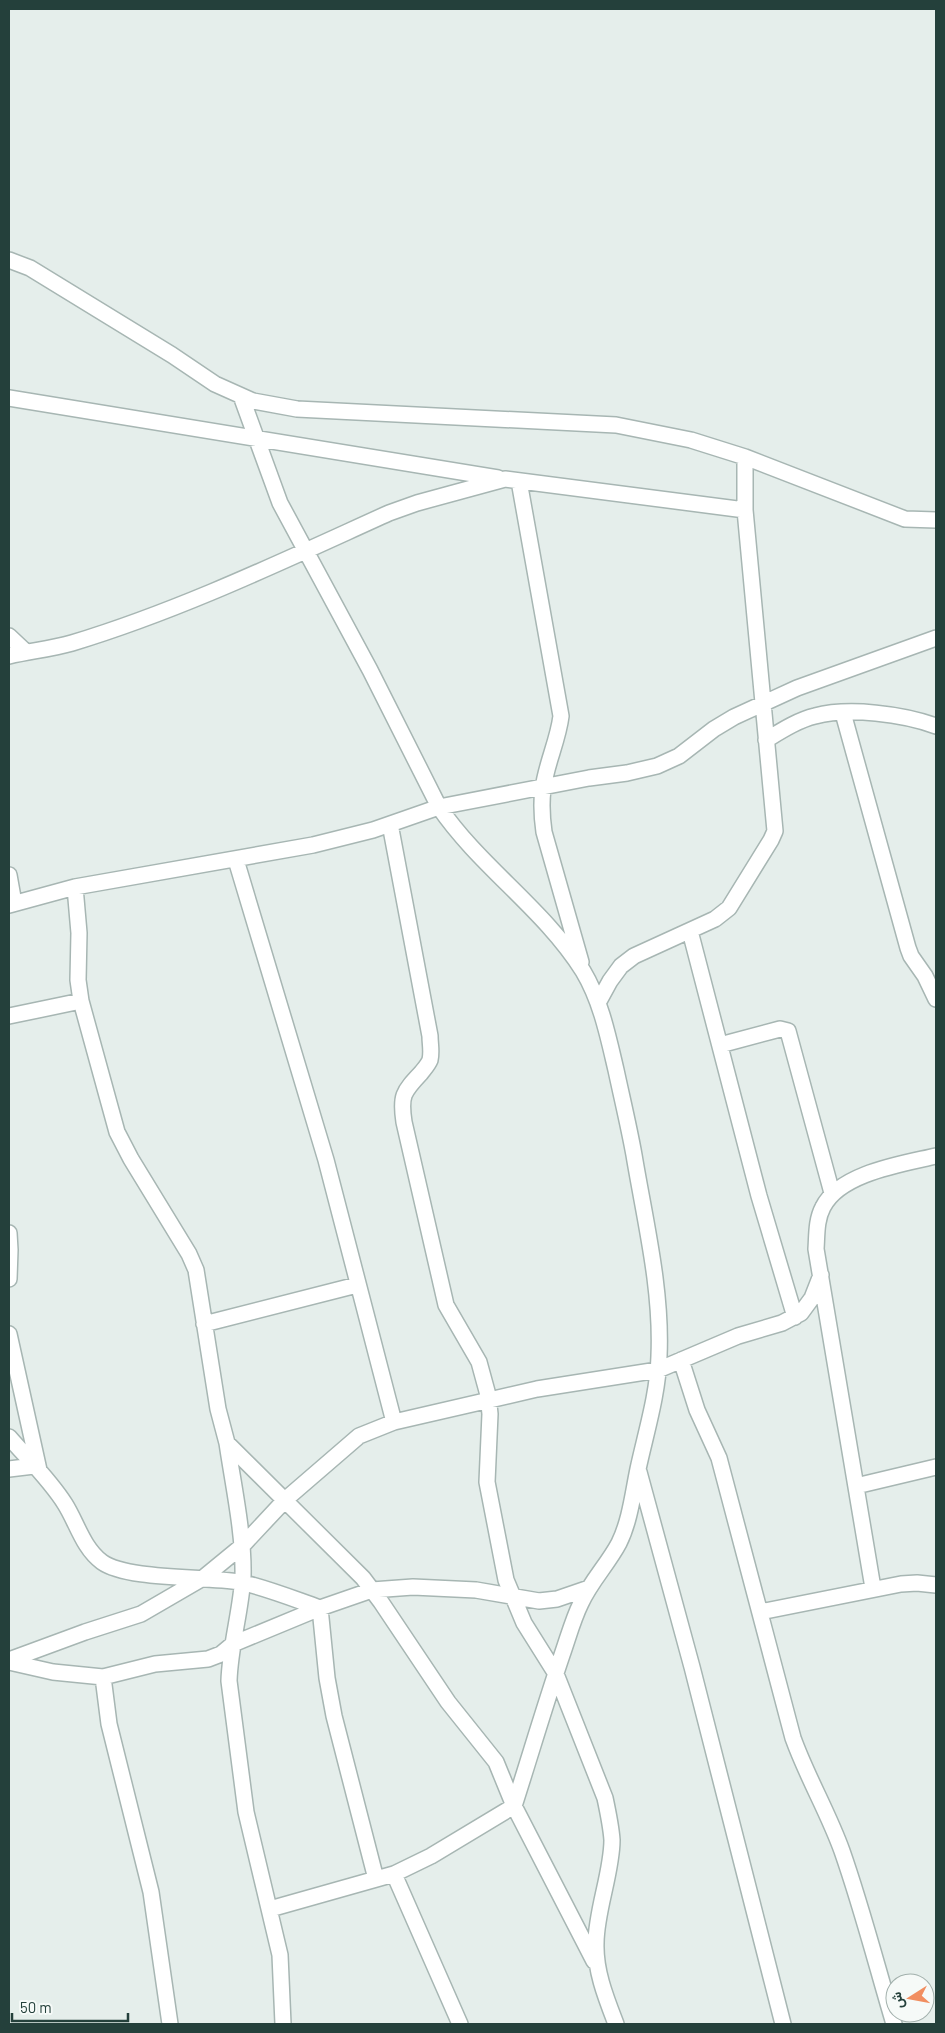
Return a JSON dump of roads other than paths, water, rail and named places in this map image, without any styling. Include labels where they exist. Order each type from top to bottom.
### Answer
[{"type":"street","points":[[9,260],[30,268],[172,355],[215,384],[253,401],[297,409],[616,425],[691,440],[745,457],[905,519],[936,520]]},
{"type":"street","points":[[241,396],[280,503],[439,807],[452,826],[519,894],[564,944],[584,973]]},
{"type":"street","points":[[9,398],[256,440],[512,480],[745,510]]},
{"type":"street","points":[[598,1003],[621,966],[634,956],[715,919],[730,908],[771,840],[774,831],[745,510],[745,457]]},
{"type":"street","points":[[9,656],[71,643],[152,616],[306,551],[389,513],[417,503],[512,480]]},
{"type":"street","points":[[270,1908],[394,1874],[431,1856],[514,1806],[580,1604],[619,1542],[626,1526],[657,1382],[659,1312],[628,1122],[610,1044],[598,1003],[584,973],[544,832],[541,813],[543,787],[561,716],[512,480]]},
{"type":"street","points":[[9,636],[26,652]]},
{"type":"street","points":[[9,875],[11,904],[75,886],[236,860],[313,845],[390,824],[439,807],[657,766],[679,756],[714,729],[762,704],[797,688],[936,638]]},
{"type":"street","points":[[766,740],[814,716],[843,713],[895,714],[936,726]]},
{"type":"street","points":[[843,713],[908,948],[936,999]]},
{"type":"street","points":[[390,824],[430,1036],[431,1051],[430,1060],[426,1067],[402,1096],[404,1122],[446,1305],[479,1362],[488,1400],[490,1414],[487,1482],[506,1580],[524,1624],[556,1674],[605,1798],[610,1818],[612,1842],[596,1942],[598,1969],[616,2024]]},
{"type":"street","points":[[236,860],[326,1160],[357,1286],[394,1422]]},
{"type":"street","points":[[75,886],[79,933],[78,980],[81,1001],[117,1132],[131,1159],[189,1254],[196,1270],[218,1409],[228,1443],[242,1546],[242,1583],[229,1682],[246,1812],[280,1955],[283,2024]]},
{"type":"street","points":[[690,931],[759,1196],[795,1317]]},
{"type":"street","points":[[9,1016],[81,1001]]},
{"type":"street","points":[[720,1045],[780,1029],[788,1031],[832,1193]]},
{"type":"street","points":[[873,1588],[816,1248],[817,1226],[823,1207],[832,1193],[858,1178],[892,1166],[936,1156]]},
{"type":"street","points":[[9,1233],[9,1279]]},
{"type":"street","points":[[9,1661],[85,1632],[140,1614],[203,1578],[242,1546],[286,1499],[359,1436],[394,1422],[537,1389],[658,1370],[738,1336],[782,1323],[795,1317],[801,1313],[812,1298],[821,1275]]},
{"type":"street","points":[[204,1324],[357,1286]]},
{"type":"street","points":[[9,1334],[37,1469]]},
{"type":"street","points":[[681,1360],[697,1410],[719,1458],[793,1738],[801,1759],[826,1809],[842,1851],[894,2024]]},
{"type":"street","points":[[9,1437],[66,1505],[86,1544],[100,1561],[112,1568],[128,1572],[242,1583],[320,1608]]},
{"type":"street","points":[[228,1443],[363,1578],[448,1702],[496,1762],[514,1806],[598,1969]]},
{"type":"street","points":[[856,1486],[936,1467]]},
{"type":"street","points":[[9,1469],[37,1469]]},
{"type":"street","points":[[638,1469],[692,1667],[783,2024]]},
{"type":"street","points":[[760,1612],[873,1588],[917,1583],[936,1585]]},
{"type":"street","points":[[9,1661],[53,1672],[103,1677],[155,1664],[208,1659],[221,1654],[233,1644],[320,1608],[372,1590],[413,1587],[448,1588],[476,1590],[539,1601],[589,1588]]},
{"type":"street","points":[[320,1608],[327,1678],[334,1716],[376,1879]]},
{"type":"street","points":[[103,1677],[109,1724],[151,1892],[170,2024]]},
{"type":"street","points":[[394,1874],[460,2024]]}]
